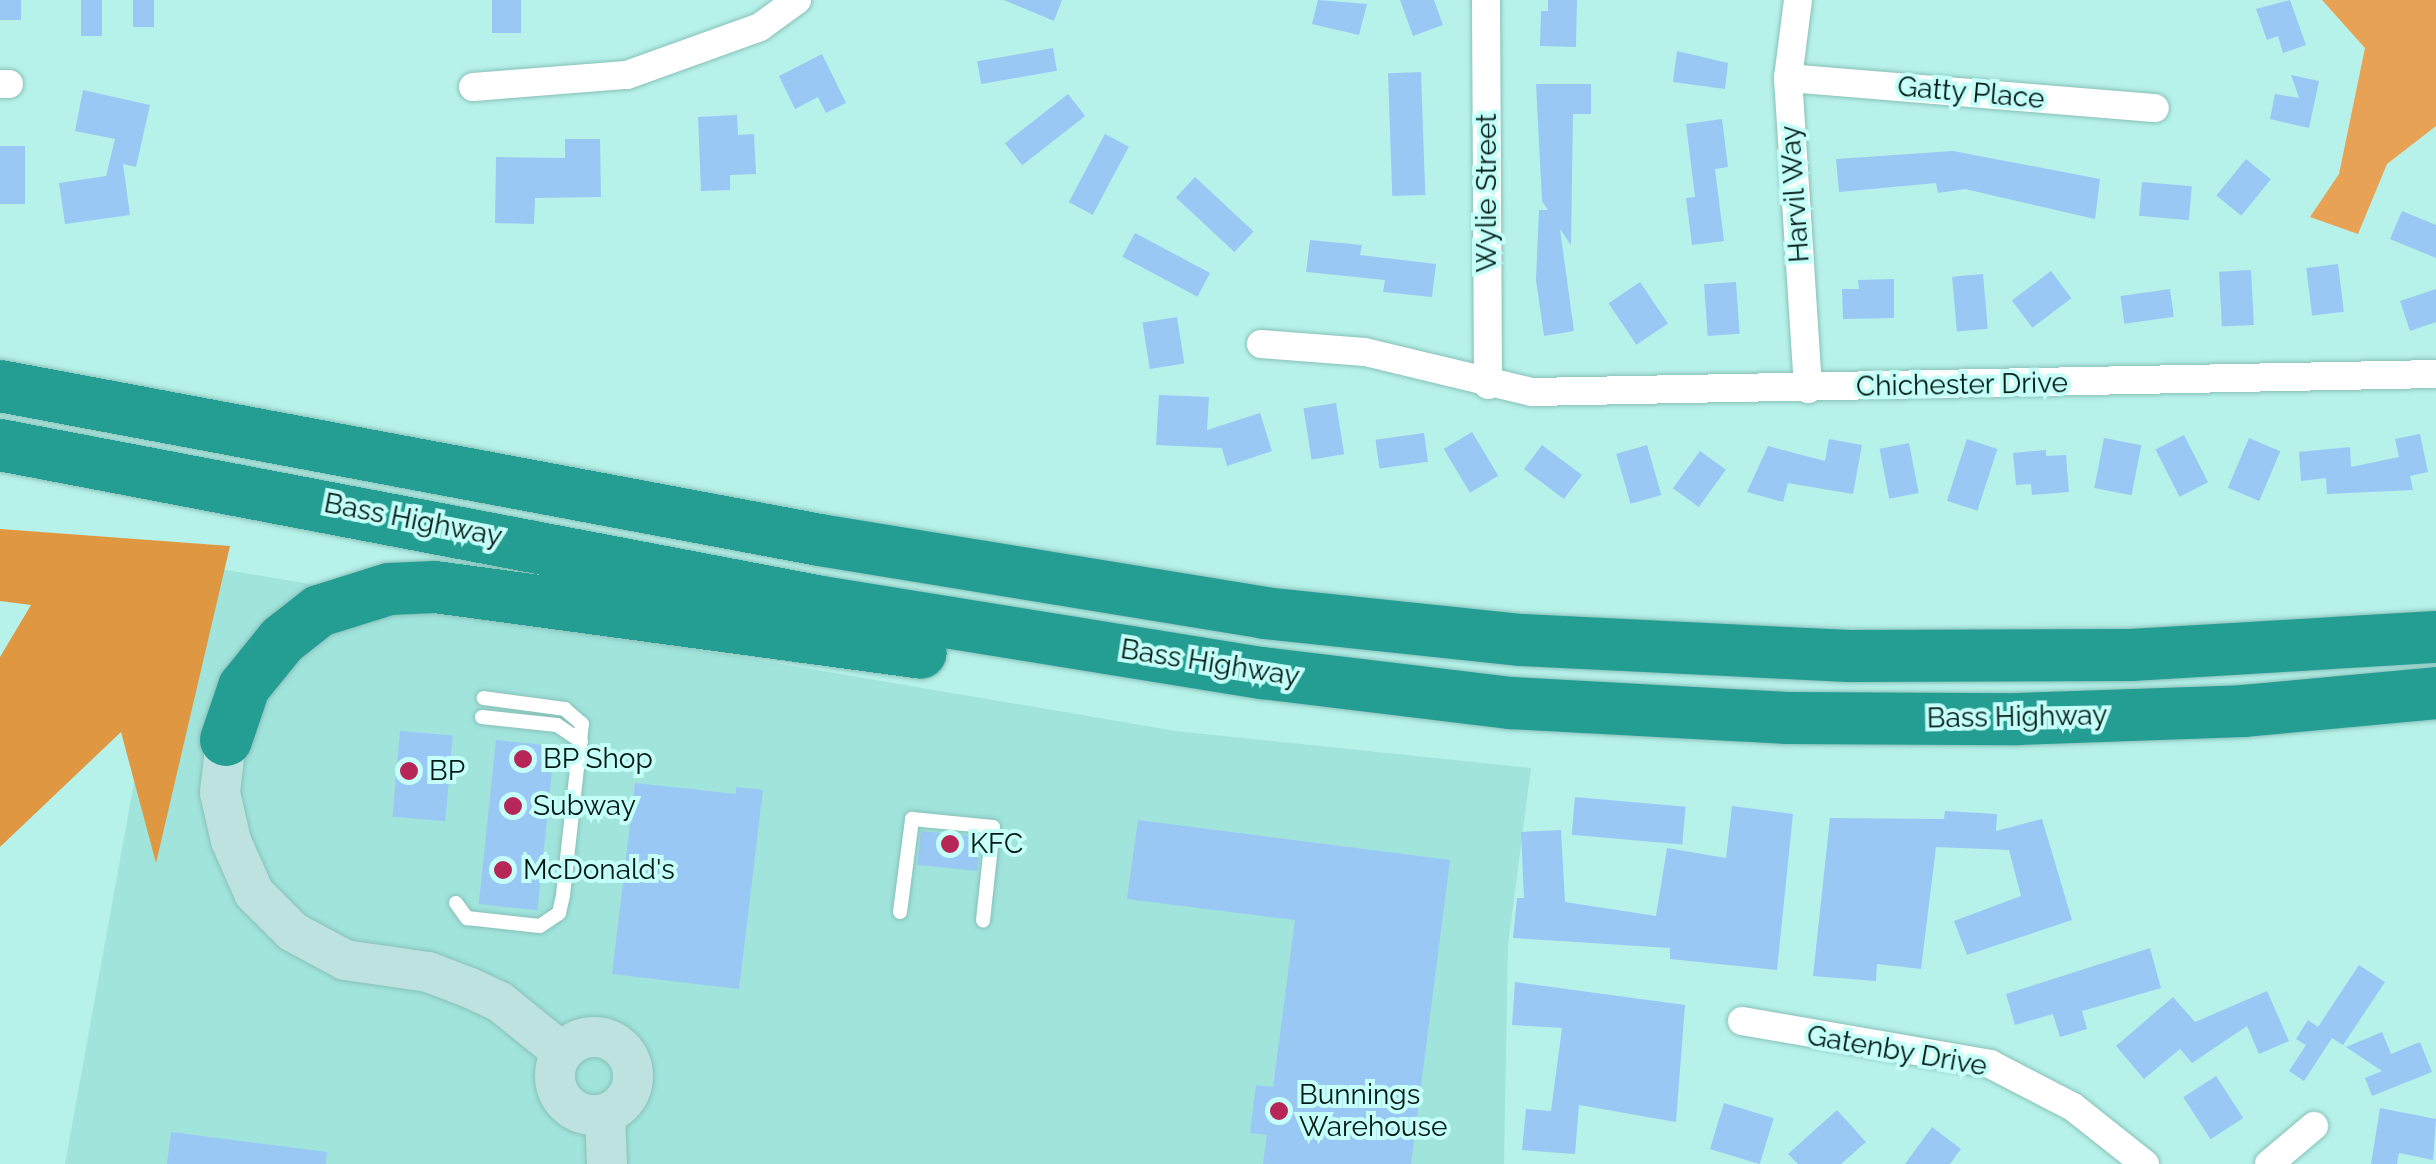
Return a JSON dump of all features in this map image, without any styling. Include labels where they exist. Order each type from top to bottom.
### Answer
[{"type":"highway","name":"Bass Highway","points":[[0,386],[858,546],[1264,613],[1522,640],[1849,656],[2132,656],[2436,637]]},
{"type":"highway","name":"Bass Highway","points":[[0,444],[816,601],[1262,673],[1511,704],[1788,718],[2243,712],[2436,692]]},
{"type":"highway","points":[[226,740],[244,686],[282,640],[320,610],[389,589],[435,587],[1009,664],[1262,673]]},
{"type":"highway","points":[[2243,712],[2436,705]]},
{"type":"street","points":[[472,86],[627,75],[760,27],[797,0]]},
{"type":"street","name":"Wylie Street","points":[[1486,0],[1488,385]]},
{"type":"street","name":"Harvil Way","points":[[1798,0],[1788,78],[1808,388]]},
{"type":"street","name":"Gatty Place","points":[[1788,78],[2155,108]]},
{"type":"street","name":"Chichester Drive","points":[[1260,344],[1365,352],[1488,385],[1532,392],[2436,374]]},
{"type":"street","points":[[226,740],[220,793],[231,841],[254,894],[292,932],[345,960],[428,972],[470,988],[500,1002],[562,1052]]},
{"type":"street","name":"Gatenby Drive","points":[[1742,1020],[1990,1064],[2073,1106],[2145,1164]]},
{"type":"street","points":[[562,1052],[594,1037],[628,1056],[632,1086],[604,1114],[606,1164]]},
{"type":"street","points":[[562,1052],[558,1092],[577,1112],[604,1114]]},
{"type":"street","points":[[2270,1164],[2314,1126]]},
{"type":"lane","points":[[456,902],[467,918],[492,921],[540,926],[559,914],[582,724],[565,709],[484,698]]},
{"type":"lane","points":[[482,716],[557,725],[580,741]]},
{"type":"lane","points":[[900,912],[912,819],[993,828],[983,920]]},
{"type":"shaded area","points":[[2322,0],[2436,0],[2436,126],[2387,164],[2358,234],[2310,217],[2339,174],[2365,48]]},
{"type":"shaded area","points":[[0,529],[230,546],[156,863],[121,732],[0,847],[0,657],[31,605],[0,601]]},
{"type":"shaded area","points":[[174,561],[1176,731],[1531,768],[1508,945],[1504,1164],[65,1164]]},
{"type":"building","points":[[0,0],[21,0],[21,20],[0,20]]},
{"type":"building","points":[[81,0],[102,0],[102,36],[81,36]]},
{"type":"building","points":[[133,0],[154,0],[154,27],[133,27]]},
{"type":"building","points":[[492,0],[521,0],[521,33],[492,33]]},
{"type":"building","points":[[1004,0],[1062,0],[1054,21]]},
{"type":"building","points":[[1318,0],[1367,4],[1359,35],[1312,24]]},
{"type":"building","points":[[1400,0],[1434,0],[1443,25],[1413,36]]},
{"type":"building","points":[[1548,0],[1577,0],[1576,47],[1540,46],[1541,11],[1548,11]]},
{"type":"building","points":[[2290,0],[2306,45],[2283,53],[2278,36],[2267,40],[2256,9]]},
{"type":"building","points":[[1053,48],[1057,71],[981,84],[977,61]]},
{"type":"building","points":[[1677,51],[1728,63],[1725,89],[1673,82]]},
{"type":"building","points":[[822,54],[846,103],[826,113],[818,97],[795,109],[779,76]]},
{"type":"building","points":[[1421,72],[1425,195],[1392,196],[1388,73]]},
{"type":"building","points":[[2291,75],[2319,81],[2309,128],[2270,119],[2275,94],[2299,98]]},
{"type":"building","points":[[1536,84],[1591,84],[1591,114],[1573,114],[1571,245],[1560,229],[1574,331],[1544,336],[1536,280],[1539,210],[1548,210],[1542,201]]},
{"type":"building","points":[[83,90],[150,105],[136,167],[123,164],[130,215],[65,224],[59,183],[106,176],[115,139],[75,131]]},
{"type":"building","points":[[1068,94],[1085,116],[1022,165],[1005,143]]},
{"type":"building","points":[[737,115],[738,135],[754,134],[756,174],[730,175],[730,190],[701,191],[698,117]]},
{"type":"building","points":[[1722,119],[1728,167],[1715,169],[1724,241],[1692,245],[1686,198],[1695,197],[1686,124]]},
{"type":"building","points":[[1105,134],[1129,147],[1093,215],[1069,202]]},
{"type":"building","points":[[565,139],[600,139],[601,197],[535,198],[534,224],[495,223],[496,157],[565,158]]},
{"type":"building","points":[[0,146],[25,146],[25,204],[0,204]]},
{"type":"building","points":[[1953,151],[2100,179],[2095,219],[1965,189],[1938,193],[1936,183],[1839,192],[1836,159]]},
{"type":"building","points":[[2246,159],[2271,179],[2241,216],[2216,196]]},
{"type":"building","points":[[1195,177],[1254,232],[1234,252],[1176,197]]},
{"type":"building","points":[[2142,182],[2192,186],[2189,220],[2139,216]]},
{"type":"building","points":[[2402,211],[2436,225],[2436,258],[2390,239]]},
{"type":"building","points":[[1135,233],[1210,273],[1197,297],[1122,257]]},
{"type":"building","points":[[1310,240],[1362,245],[1360,255],[1436,264],[1432,297],[1383,292],[1385,280],[1306,272]]},
{"type":"building","points":[[2338,264],[2344,312],[2312,316],[2306,268]]},
{"type":"building","points":[[2251,270],[2254,325],[2222,327],[2219,272]]},
{"type":"building","points":[[2051,271],[2071,298],[2032,328],[2012,300]]},
{"type":"building","points":[[1983,274],[1988,329],[1957,331],[1952,277]]},
{"type":"building","points":[[1894,279],[1894,318],[1843,319],[1842,289],[1859,289],[1858,280]]},
{"type":"building","points":[[1640,282],[1668,323],[1636,345],[1608,303]]},
{"type":"building","points":[[1736,282],[1740,334],[1708,336],[1704,284]]},
{"type":"building","points":[[2170,289],[2174,317],[2124,324],[2120,296]]},
{"type":"building","points":[[2436,289],[2436,322],[2410,331],[2400,301]]},
{"type":"building","points":[[1177,317],[1184,363],[1150,369],[1142,322]]},
{"type":"building","points":[[1159,395],[1209,397],[1207,430],[1260,413],[1272,451],[1227,466],[1222,448],[1156,445]]},
{"type":"building","points":[[1336,403],[1344,454],[1312,460],[1303,408]]},
{"type":"building","points":[[1472,432],[1498,476],[1470,493],[1444,449]]},
{"type":"building","points":[[1424,433],[1428,462],[1380,469],[1375,440]]},
{"type":"building","points":[[2420,434],[2428,472],[2410,476],[2413,490],[2327,494],[2326,478],[2301,481],[2299,452],[2350,447],[2351,467],[2399,457],[2395,439]]},
{"type":"building","points":[[2184,435],[2208,482],[2180,497],[2155,450]]},
{"type":"building","points":[[2104,438],[2141,445],[2132,495],[2094,488]]},
{"type":"building","points":[[2249,438],[2280,451],[2259,501],[2228,488]]},
{"type":"building","points":[[1829,439],[1862,445],[1853,494],[1788,483],[1783,502],[1747,492],[1768,446],[1825,461]]},
{"type":"building","points":[[1967,439],[1997,449],[1977,511],[1947,501]]},
{"type":"building","points":[[1909,443],[1919,493],[1889,499],[1880,449]]},
{"type":"building","points":[[1542,445],[1582,475],[1564,499],[1524,469]]},
{"type":"building","points":[[1647,445],[1661,495],[1631,504],[1616,454]]},
{"type":"building","points":[[2046,450],[2046,456],[2066,455],[2069,492],[2032,495],[2031,484],[2016,485],[2013,453]]},
{"type":"building","points":[[1700,451],[1726,470],[1699,507],[1673,488]]},
{"type":"building","points":[[400,731],[453,736],[445,821],[393,817]]},
{"type":"building","points":[[496,740],[555,746],[537,910],[479,904]]},
{"type":"building","points":[[635,783],[736,794],[736,787],[763,790],[739,989],[612,974]]},
{"type":"building","points":[[1575,797],[1686,807],[1682,845],[1572,835]]},
{"type":"building","points":[[1732,806],[1793,814],[1777,970],[1670,959],[1670,948],[1513,938],[1517,898],[1524,898],[1521,832],[1561,830],[1565,902],[1656,916],[1667,848],[1726,858]]},
{"type":"building","points":[[1945,811],[1997,814],[1996,831],[2042,819],[2072,920],[1967,955],[1954,921],[2021,896],[2009,850],[1936,847],[1921,969],[1877,964],[1876,981],[1813,976],[1830,818],[1944,819]]},
{"type":"building","points":[[1138,820],[1450,860],[1411,1164],[1263,1164],[1267,1135],[1250,1133],[1256,1085],[1273,1087],[1295,920],[1127,899]]},
{"type":"building","points":[[921,831],[981,837],[977,871],[917,865]]},
{"type":"building","points":[[2150,948],[2161,988],[2082,1011],[2087,1029],[2060,1037],[2053,1014],[2015,1025],[2006,994]]},
{"type":"building","points":[[2359,965],[2385,982],[2343,1045],[2332,1038],[2304,1081],[2289,1071],[2306,1045],[2296,1039],[2308,1020],[2318,1027]]},
{"type":"building","points":[[1515,982],[1685,1005],[1676,1122],[1579,1105],[1575,1154],[1522,1150],[1526,1109],[1551,1111],[1562,1028],[1512,1025]]},
{"type":"building","points":[[2267,991],[2289,1041],[2259,1054],[2247,1026],[2192,1063],[2180,1049],[2144,1079],[2116,1046],[2173,997],[2195,1022]]},
{"type":"building","points":[[2382,1032],[2391,1054],[2420,1042],[2432,1072],[2372,1096],[2365,1078],[2382,1071],[2346,1047]]},
{"type":"building","points":[[2216,1076],[2243,1118],[2211,1139],[2183,1097]]},
{"type":"building","points":[[1724,1103],[1774,1118],[1760,1164],[1710,1149]]},
{"type":"building","points":[[2380,1108],[2436,1119],[2433,1160],[2399,1153],[2397,1164],[2371,1164]]},
{"type":"building","points":[[1837,1110],[1866,1142],[1841,1164],[1798,1164],[1788,1154]]},
{"type":"building","points":[[1932,1127],[1961,1149],[1950,1164],[1905,1164]]},
{"type":"building","points":[[171,1132],[327,1152],[326,1164],[167,1164]]},
{"type":"place","name":"BP Shop","points":[[523,759]]},
{"type":"place","name":"BP","points":[[409,771]]},
{"type":"place","name":"Subway","points":[[513,806]]},
{"type":"place","name":"KFC","points":[[950,844]]},
{"type":"place","name":"McDonald's","points":[[503,870]]},
{"type":"place","name":"Bunnings Warehouse","points":[[1279,1111]]}]
